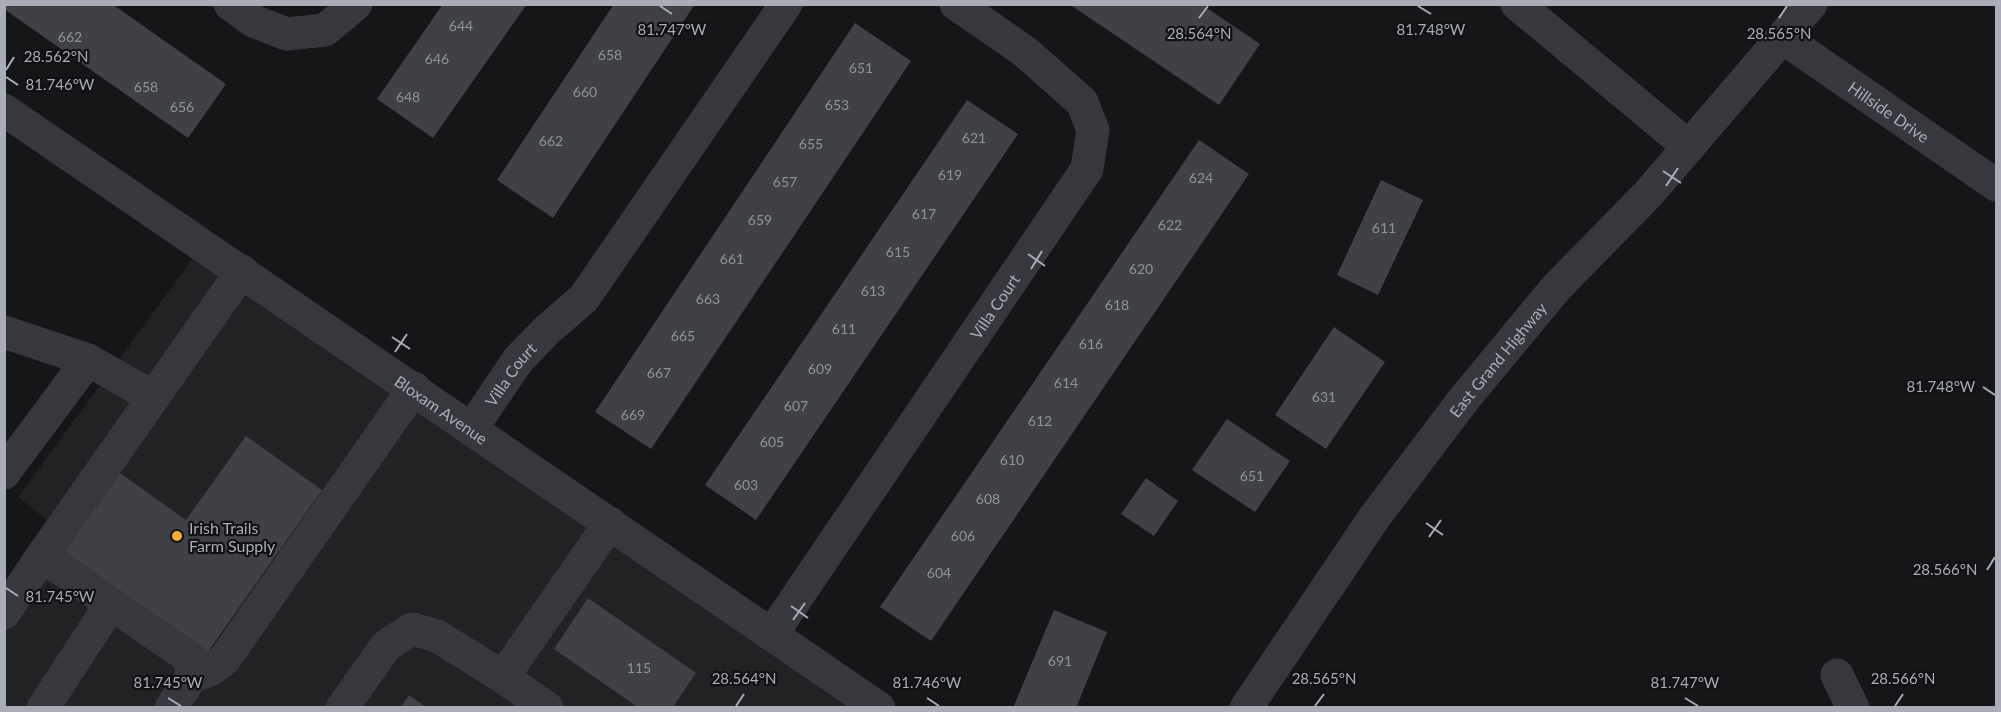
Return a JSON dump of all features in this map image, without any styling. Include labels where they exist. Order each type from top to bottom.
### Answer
[{"type":"street","points":[[230,4],[253,21],[287,34],[325,30],[356,4]]},
{"type":"street","name":"Villa Court","points":[[472,428],[518,360],[547,330],[584,298],[786,4]]},
{"type":"street","name":"Villa Court","points":[[772,634],[1087,169],[1093,129],[1082,102],[1023,51],[956,4]]},
{"type":"street","points":[[1517,4],[1689,147]]},
{"type":"street","name":"East Grand Highway","points":[[1246,708],[1374,518],[1464,399],[1556,288],[1649,192],[1811,4]]},
{"type":"street","name":"Hillside Drive","points":[[1783,38],[1996,185]]},
{"type":"street","name":"Bloxam Avenue","points":[[4,110],[414,388],[879,708]]},
{"type":"street","points":[[4,613],[242,271]]},
{"type":"street","points":[[4,332],[88,360],[153,398]]},
{"type":"street","points":[[4,473],[88,360]]},
{"type":"street","points":[[191,677],[210,670],[224,660],[414,388]]},
{"type":"street","points":[[504,676],[610,523]]},
{"type":"street","points":[[42,556],[191,659],[191,677],[171,708]]},
{"type":"street","points":[[43,708],[111,604]]},
{"type":"street","points":[[342,708],[386,646],[412,628],[437,636],[504,676],[547,708]]},
{"type":"street","points":[[1837,675],[1853,708]]},
{"type":"shaded area","points":[[194,257],[853,708],[5,708],[5,592],[52,524],[18,497]]},
{"type":"building","points":[[4,4],[112,4],[226,84],[188,138],[4,9]]},
{"type":"building","points":[[443,4],[527,4],[433,138],[377,99]]},
{"type":"building","points":[[614,4],[695,4],[553,218],[497,180]]},
{"type":"building","points":[[1069,4],[1201,4],[1260,44],[1219,105]]},
{"type":"building","points":[[855,23],[911,61],[651,449],[595,412]]},
{"type":"building","points":[[967,100],[1018,134],[756,520],[705,485]]},
{"type":"building","points":[[1199,140],[1249,174],[931,641],[880,607]]},
{"type":"building","points":[[1381,180],[1423,200],[1378,295],[1337,275]]},
{"type":"building","points":[[1334,327],[1385,362],[1326,449],[1275,415]]},
{"type":"building","points":[[1227,419],[1290,461],[1255,512],[1192,470]]},
{"type":"building","name":"Irish Trails Farm Supply","points":[[246,436],[322,490],[204,657],[54,552],[113,468],[186,520]]},
{"type":"building","points":[[1146,478],[1178,501],[1154,536],[1121,514]]},
{"type":"building","points":[[588,598],[696,673],[672,708],[639,708],[554,649]]},
{"type":"building","points":[[1054,610],[1107,632],[1076,708],[1013,708]]},
{"type":"building","points":[[409,695],[427,708],[400,708]]},
{"type":"place","name":"Irish Trails Farm Supply","points":[[177,536]]}]
